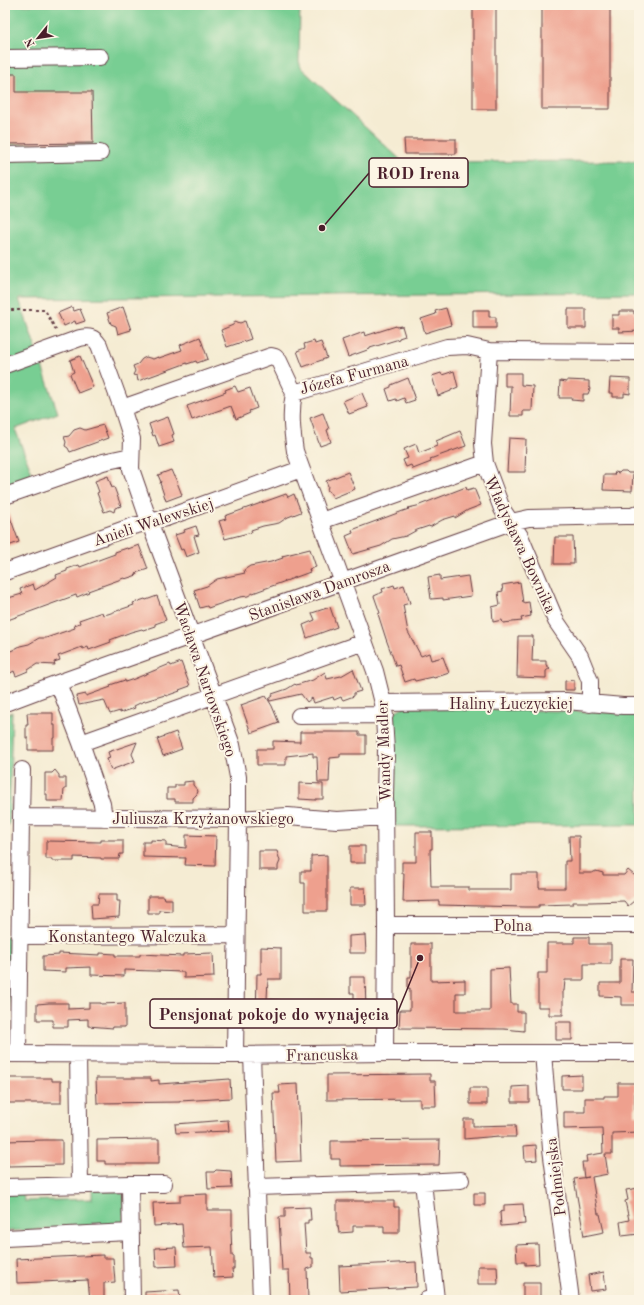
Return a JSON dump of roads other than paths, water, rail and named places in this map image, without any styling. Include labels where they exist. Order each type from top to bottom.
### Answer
[{"type":"street","points":[[5,58],[100,57]]},
{"type":"street","points":[[5,155],[100,153]]},
{"type":"street","points":[[5,365],[86,336],[91,337],[96,340],[99,345],[122,408]]},
{"type":"street","name":"Józefa Furmana","points":[[122,408],[271,356],[280,361],[294,393],[447,348],[467,346],[489,351],[639,352]]},
{"type":"street","name":"Władysława Bownika","points":[[489,351],[483,444],[485,464],[502,509],[520,536],[556,621],[583,662],[590,681],[590,704]]},
{"type":"street","name":"Wandy Madler","points":[[294,393],[291,406],[291,420],[295,451],[375,671],[384,709],[386,750],[385,1053]]},
{"type":"street","name":"Wacława Nartowskiego","points":[[122,408],[132,438],[131,469],[149,522],[232,745],[238,777],[235,1055]]},
{"type":"street","points":[[5,496],[103,462],[131,456]]},
{"type":"street","points":[[320,521],[485,464]]},
{"type":"street","name":"Anieli Walewskiej","points":[[5,572],[133,526],[166,518],[301,469]]},
{"type":"street","name":"Stanisława Damrosza","points":[[5,703],[511,522],[528,518],[632,516],[639,513]]},
{"type":"street","points":[[81,743],[364,642]]},
{"type":"street","points":[[58,683],[102,804],[104,818]]},
{"type":"street","name":"Haliny Łuczyckiej","points":[[299,716],[384,709],[566,702],[639,706]]},
{"type":"street","points":[[12,1054],[19,936],[22,770]]},
{"type":"street","name":"Juliusza Krzyżanowskiego","points":[[21,817],[238,819],[288,816],[337,820],[385,817]]},
{"type":"street","name":"Polna","points":[[386,925],[639,925]]},
{"type":"street","name":"Konstantego Walczuka","points":[[19,936],[236,936]]},
{"type":"street","name":"Francuska","points":[[12,1054],[252,1055],[385,1053],[639,1053]]},
{"type":"street","name":"Podmiejska","points":[[543,1053],[552,1149],[571,1300]]},
{"type":"street","points":[[78,1055],[80,1185]]},
{"type":"street","points":[[252,1055],[261,1300]]},
{"type":"street","points":[[256,1187],[461,1180]]},
{"type":"street","points":[[423,1182],[436,1299],[426,1300]]},
{"type":"street","points":[[130,1184],[132,1300]]},
{"type":"street","points":[[5,1186],[164,1184]]},
{"type":"street","points":[[5,1238],[130,1232]]},
{"type":"place","name":"ROD Irena","points":[[322,228]]},
{"type":"place","name":"Pensjonat pokoje do wynajęcia","points":[[420,958]]}]
